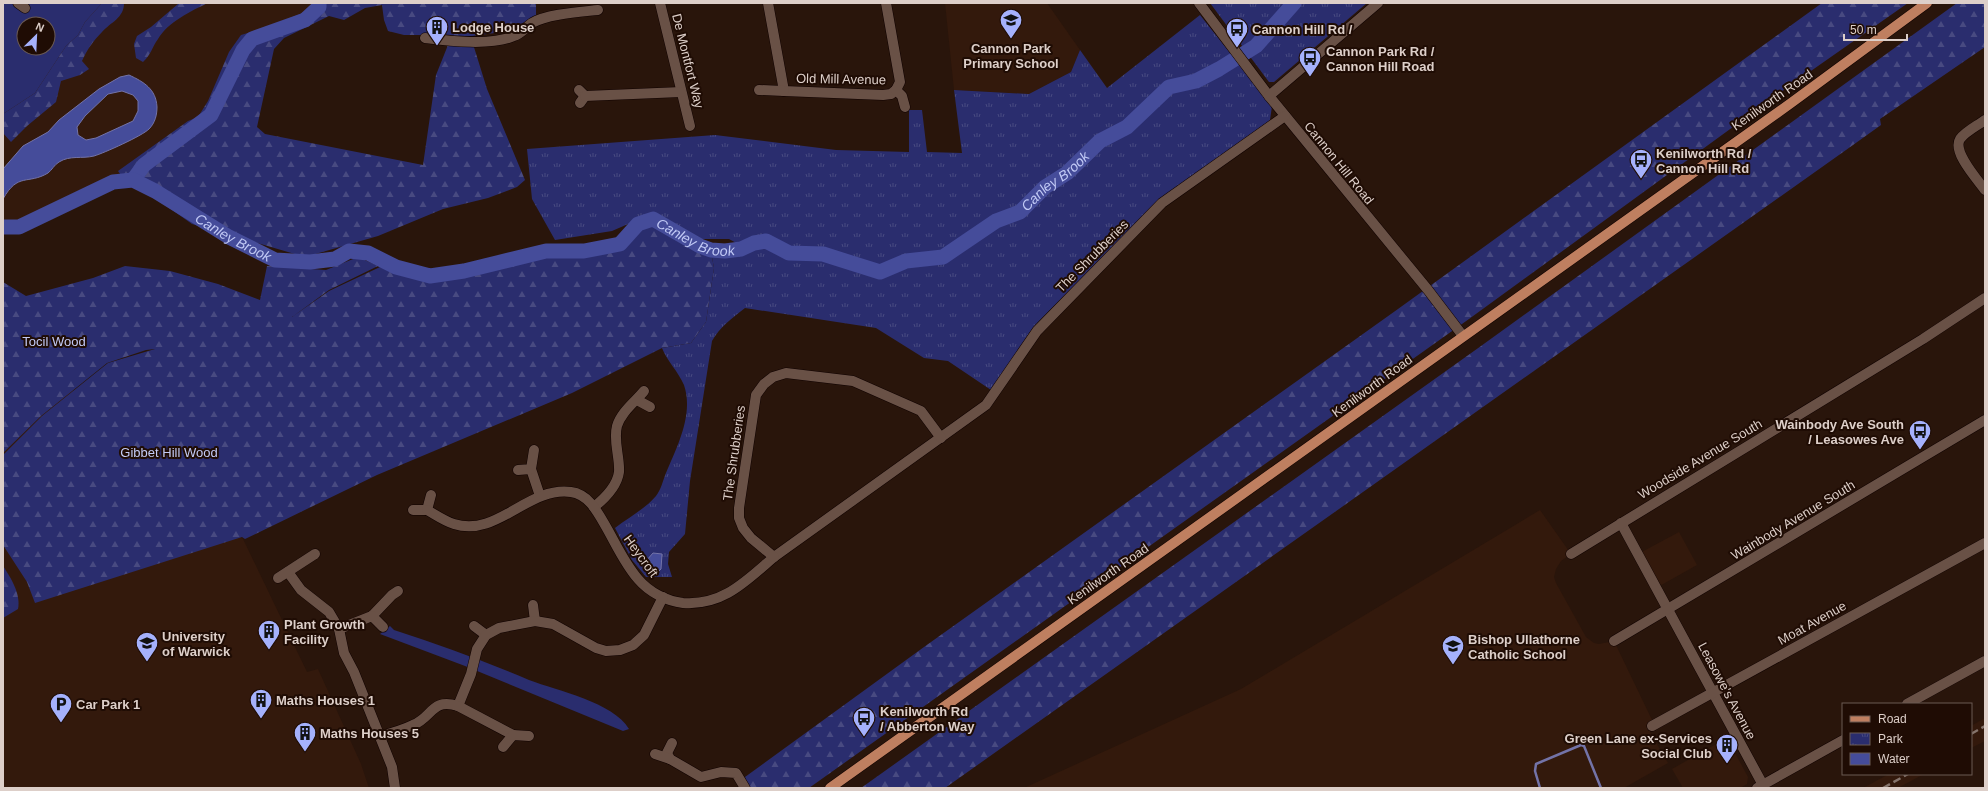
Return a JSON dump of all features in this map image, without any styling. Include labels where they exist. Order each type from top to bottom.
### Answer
[{"type":"main road","name":"Kenilworth Road","points":[[830,788],[1791,103],[1927,3]]},
{"type":"street","name":"De Montfort Way","points":[[660,3],[690,126]]},
{"type":"street","name":"Old Mill Avenue","points":[[768,3],[784,91]]},
{"type":"street","name":"Old Mill Avenue","points":[[758,90],[883,96],[891,94],[896,90],[900,82],[886,3]]},
{"type":"street","name":"Cannon Hill Road","points":[[1199,3],[1269,96],[1365,216],[1428,290],[1463,336]]},
{"type":"street","points":[[1269,96],[1378,3]]},
{"type":"street","points":[[426,38],[484,46],[514,36],[532,23],[544,19],[584,7],[598,10]]},
{"type":"street","name":"Old Mill Avenue","points":[[896,90],[902,96],[905,106]]},
{"type":"street","points":[[581,97],[681,92]]},
{"type":"street","name":"The Shrubberies","points":[[941,438],[921,411],[853,381],[786,373],[773,378],[764,384],[756,395],[739,508],[743,528],[751,538],[774,557],[941,438],[986,405],[1041,326],[1162,203],[1285,116]]},
{"type":"street","points":[[1985,120],[1961,138],[1958,148],[1960,156],[1985,190]]},
{"type":"street","name":"Woodside Avenue South","points":[[1571,554],[1923,338],[1985,298]]},
{"type":"street","points":[[594,507],[606,496],[619,473],[616,447],[618,424],[624,414],[644,391]]},
{"type":"street","points":[[637,400],[650,407]]},
{"type":"street","name":"Wainbody Avenue South","points":[[1614,641],[1985,420]]},
{"type":"street","points":[[534,450],[531,469],[540,496]]},
{"type":"street","points":[[518,470],[531,469]]},
{"type":"street","name":"Heycroft","points":[[413,510],[427,510],[454,524],[466,527],[480,526],[540,496],[560,492],[572,492],[586,499],[594,507],[638,579],[649,589],[663,597],[677,602],[694,604],[704,603],[720,598],[746,582],[774,557]]},
{"type":"street","points":[[427,510],[431,495]]},
{"type":"street","name":"Leasowe's Avenue","points":[[1621,523],[1713,693],[1760,786]]},
{"type":"street","name":"Moat Avenue","points":[[1652,726],[1985,543]]},
{"type":"street","points":[[278,578],[316,554]]},
{"type":"street","points":[[288,572],[301,590],[329,612],[339,629],[344,653],[354,672],[381,736],[392,767],[395,788]]},
{"type":"street","points":[[339,629],[372,616],[392,595],[398,591]]},
{"type":"street","points":[[458,706],[471,674],[477,649],[486,635],[499,628],[535,621],[553,624],[596,648],[606,651],[620,650],[633,645],[644,635],[663,597]]},
{"type":"street","points":[[533,605],[535,621]]},
{"type":"street","points":[[372,616],[383,627]]},
{"type":"street","points":[[474,626],[486,635]]},
{"type":"street","points":[[1909,703],[1985,661]]},
{"type":"street","points":[[381,736],[415,725],[435,707],[450,703],[513,735],[529,736]]},
{"type":"street","points":[[502,747],[513,735]]},
{"type":"street","points":[[1760,786],[1842,741]]},
{"type":"street","points":[[670,759],[667,753],[672,743]]},
{"type":"street","points":[[655,754],[670,759],[701,777],[721,772],[736,774],[745,788]]},
{"type":"shaded area","points":[[3,3],[317,3],[317,6],[273,27],[200,119],[130,171],[19,221],[3,222]]},
{"type":"shaded area","name":"Cannon Park Primary School","points":[[945,3],[1047,3],[1080,50],[1071,72],[1029,94],[954,90]]},
{"type":"shaded area","name":"University of Warwick","points":[[3,329],[243,539],[307,672],[318,669],[361,764],[369,788],[3,788]]},
{"type":"shaded area","name":"Bishop Ullathorne Catholic School","points":[[1540,510],[1571,554],[1561,561],[1556,569],[1554,577],[1556,583],[1586,637],[1594,643],[1599,644],[1614,641],[1653,722],[1650,732],[1668,763],[1624,788],[1024,788],[1241,689]]},
{"type":"shaded area","points":[[1679,532],[1697,565],[1656,588],[1638,554]]},
{"type":"shaded area","points":[[1985,718],[1985,741],[1972,748],[1972,725]]},
{"type":"shaded area","points":[[1727,738],[1748,777],[1747,784],[1740,788],[1683,788],[1672,769]]},
{"type":"shaded area","points":[[1887,775],[1922,775],[1898,788],[1863,788]]},
{"type":"green space","points":[[3,3],[102,3],[85,22],[78,35],[66,46],[35,93],[3,114]]},
{"type":"green space","points":[[102,3],[124,3],[122,12],[119,16],[99,35],[86,53],[82,61],[89,69],[80,75],[61,81],[56,102],[27,126],[11,142],[3,133],[3,114],[35,93],[66,46],[78,35],[85,22]]},
{"type":"green space","points":[[208,3],[180,18],[168,27],[162,33],[148,57],[143,62],[136,58],[134,44],[137,36],[151,27],[178,4]]},
{"type":"green space","points":[[315,3],[536,3],[536,15],[510,31],[449,39],[427,35],[404,35],[388,31],[384,20],[382,5],[365,8],[344,20],[329,16],[284,38],[274,49],[257,127],[265,134],[423,165],[436,75],[448,45],[473,44],[487,89],[525,180],[517,187],[488,198],[443,209],[378,236],[305,257],[192,224],[151,195],[127,184],[118,171],[188,121],[198,117],[208,101],[229,52],[241,35],[268,27],[300,14],[315,5]]},
{"type":"green space","points":[[1210,3],[1367,3],[1274,82],[1269,82]]},
{"type":"green space","points":[[1822,3],[1908,3],[1788,87],[1469,319],[809,788],[749,788],[745,777]]},
{"type":"green space","points":[[1957,3],[1985,3],[1985,47],[1880,119],[1881,125],[945,788],[861,788],[1481,346]]},
{"type":"green space","points":[[1200,15],[1272,106],[1270,120],[1158,201],[1034,326],[991,390],[948,361],[924,358],[876,328],[745,308],[723,327],[712,341],[690,481],[685,534],[669,552],[668,564],[672,577],[646,577],[632,560],[615,528],[637,513],[658,494],[675,452],[686,419],[687,396],[684,385],[662,348],[691,343],[706,322],[714,268],[711,252],[736,254],[747,249],[729,239],[700,239],[651,214],[612,231],[555,240],[532,199],[527,149],[715,135],[836,150],[909,152],[909,110],[922,110],[927,152],[962,153],[954,90],[1029,94],[1071,72],[1080,50],[1107,88]]},
{"type":"green space","name":"Gibbet Hill Wood","points":[[653,222],[699,248],[711,252],[714,268],[706,322],[691,343],[662,348],[572,393],[377,475],[245,539],[242,537],[35,603],[27,582],[3,545],[3,455],[42,416],[108,363],[155,349],[146,350],[107,363],[41,416],[3,453],[3,282],[26,296],[93,278],[125,266],[170,271],[218,284],[260,300],[267,266],[326,270],[358,257],[378,266],[329,290],[292,317],[329,291],[380,267],[405,275],[432,280],[467,274],[548,254],[583,255],[622,248],[639,227]]},
{"type":"green space","points":[[3,566],[15,586],[19,603],[18,609],[3,618]]},
{"type":"green space","points":[[390,626],[394,630],[496,666],[529,680],[584,698],[611,712],[629,729],[623,731],[465,666],[380,634]]},
{"type":"water","points":[[129,75],[144,83],[152,91],[156,101],[157,113],[151,127],[131,140],[94,156],[63,160],[57,163],[48,173],[24,180],[14,185],[3,199],[3,169],[23,146],[48,132],[59,120],[99,89],[120,77]],"holes":[[[122,91],[133,95],[138,101],[138,111],[133,121],[96,138],[86,140],[78,135],[77,127],[85,116],[108,94]]]},
{"type":"water","points":[[653,553],[662,554],[661,569],[658,572],[648,570],[646,561]]},
{"type":"waterway","points":[[133,180],[144,165],[211,115],[243,50],[252,39],[305,20],[319,7],[319,3]]},
{"type":"waterway","name":"Canley Brook","points":[[3,227],[19,227],[113,182],[133,180],[155,191],[229,237],[275,260],[310,262],[335,259],[349,251],[368,253],[396,267],[430,276],[464,271],[546,251],[584,251],[620,244],[638,224],[653,219],[700,246],[711,250],[725,251],[741,249],[754,243],[766,241],[789,253],[823,254],[880,272],[906,261],[943,257],[996,221],[1020,212],[1045,187],[1067,173],[1100,141],[1127,127],[1169,87],[1196,81],[1219,69],[1256,46],[1294,3]]},
{"type":"waterway","points":[[1540,788],[1535,771],[1536,764],[1581,745],[1584,746],[1601,788]]},
{"type":"railway","points":[[1972,733],[1985,726]]},
{"type":"railway","points":[[1883,788],[1906,775]]},
{"type":"place","name":"Cannon Park Primary School","points":[[1011,40]]},
{"type":"place","name":"Lodge House","points":[[437,46]]},
{"type":"place","name":"Cannon Hill Rd /","points":[[1237,48]]},
{"type":"place","name":"Cannon Park Rd / Cannon Hill Road","points":[[1310,78]]},
{"type":"place","name":"Kenilworth Rd / Cannon Hill Rd","points":[[1641,180]]},
{"type":"place","name":"Wainbody Ave South / Leasowes Ave","points":[[1920,450]]},
{"type":"place","name":"Plant Growth Facility","points":[[269,650]]},
{"type":"place","name":"University of Warwick","points":[[147,662]]},
{"type":"place","name":"Bishop Ullathorne Catholic School","points":[[1453,666]]},
{"type":"place","name":"Maths Houses 1","points":[[261,720]]},
{"type":"place","name":"Car Park 1","points":[[61,724]]},
{"type":"place","name":"Kenilworth Rd / Abberton Way","points":[[864,738]]},
{"type":"place","name":"Maths Houses 5","points":[[305,752]]},
{"type":"place","name":"Green Lane ex-Services Social Club","points":[[1727,764]]},
{"type":"park label","name":"Tocil Wood","points":[[54,341]]}]
